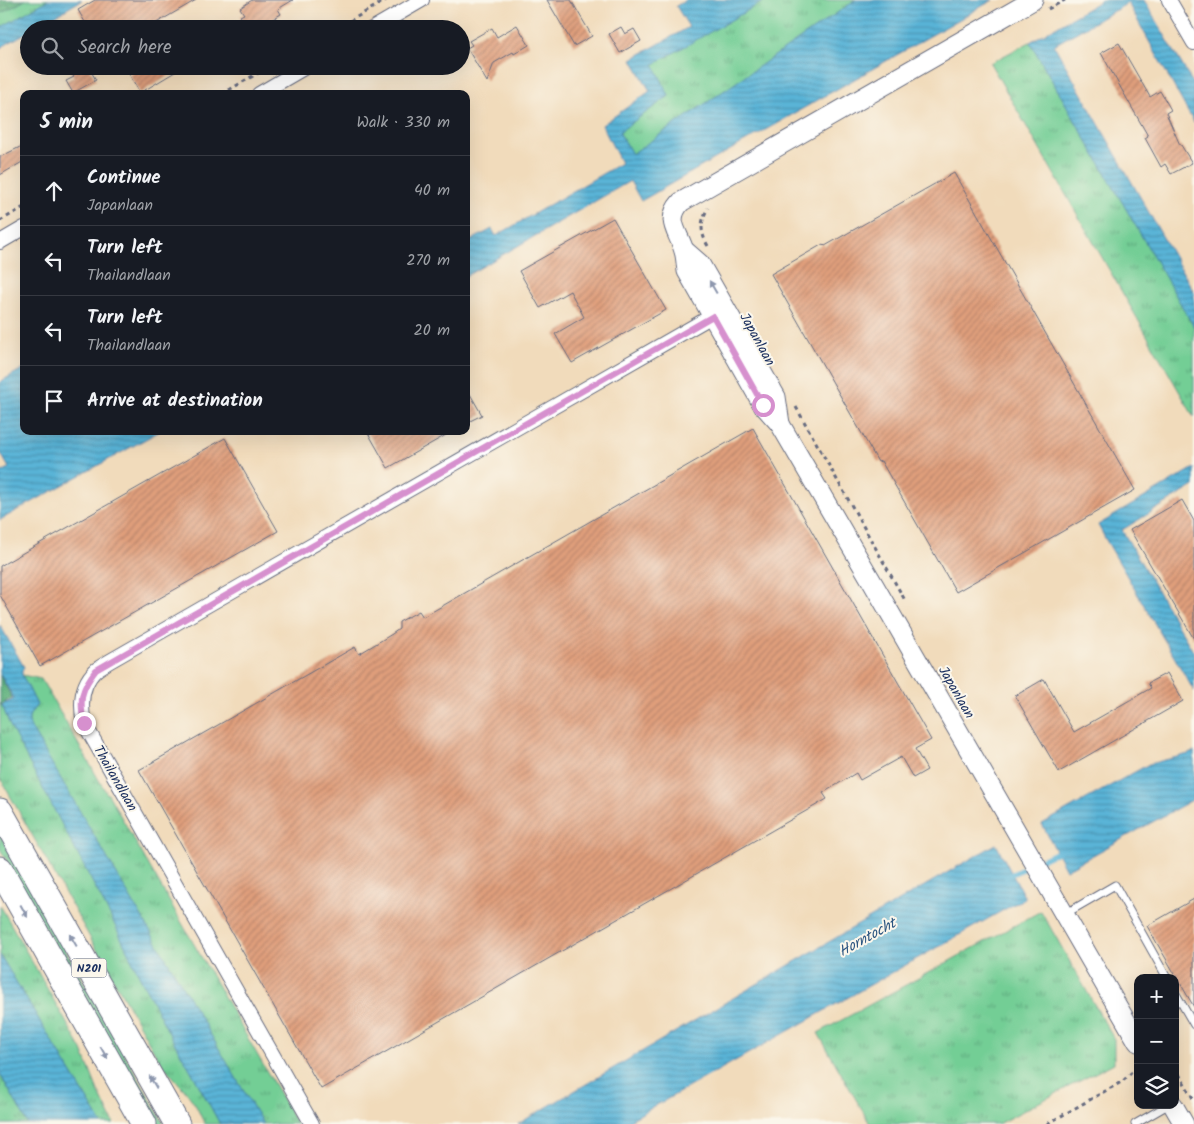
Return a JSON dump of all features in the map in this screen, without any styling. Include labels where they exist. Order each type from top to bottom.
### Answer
[{"type":"highway","name":"N201","points":[[0,811],[177,1124]]},
{"type":"highway","name":"N201","points":[[0,869],[144,1124]]},
{"type":"street","points":[[388,20],[422,0]]},
{"type":"street","points":[[1168,0],[1194,43]]},
{"type":"street","name":"Japanlaan","points":[[1037,7],[681,202],[675,208],[673,215],[674,226],[684,250],[687,271],[719,312],[763,405],[780,424],[1134,1035]]},
{"type":"street","points":[[266,90],[292,75]]},
{"type":"street","points":[[0,242],[20,230]]},
{"type":"street","name":"Thailandlaan","points":[[312,1124],[84,723],[82,710],[84,688],[96,670],[110,661],[719,312]]},
{"type":"street","points":[[1175,1109],[1184,1124]]},
{"type":"lane","points":[[1063,914],[1115,884],[1165,974]]},
{"type":"lane","points":[[1179,999],[1194,1025]]},
{"type":"lane","points":[[1135,1124],[1161,1109]]},
{"type":"path","points":[[352,20],[386,0]]},
{"type":"path","points":[[1037,7],[1065,0]]},
{"type":"path","points":[[229,90],[255,75]]},
{"type":"path","points":[[711,252],[702,236],[702,220],[707,208],[716,203]]},
{"type":"path","points":[[0,220],[20,209]]},
{"type":"path","points":[[795,406],[908,606]]},
{"type":"path","points":[[1048,1124],[1122,1081],[1134,1071]]},
{"type":"path","points":[[1179,1074],[1194,1100]]},
{"type":"green space","points":[[0,0],[25,0],[0,14]]},
{"type":"green space","points":[[25,0],[48,0],[0,28],[0,14]]},
{"type":"green space","points":[[766,0],[856,0],[632,154],[619,132],[669,96],[653,64]]},
{"type":"green space","points":[[1030,42],[1194,327],[1194,417],[990,63]]},
{"type":"green space","points":[[0,675],[12,698],[0,705]]},
{"type":"green space","points":[[22,675],[41,679],[297,1124],[263,1124],[31,728],[29,716],[37,705]]},
{"type":"green space","points":[[2,705],[11,728],[113,921],[172,1039],[220,1124],[205,1124],[192,1100],[160,1062],[0,778],[0,706]]},
{"type":"green space","points":[[0,834],[164,1124],[155,1124],[0,849]]},
{"type":"green space","points":[[0,905],[82,1050],[98,1091],[114,1124],[102,1124],[0,955]]},
{"type":"green space","points":[[1041,911],[1114,1039],[1114,1063],[998,1124],[870,1124],[818,1033]]},
{"type":"green space","points":[[0,1074],[28,1124],[0,1124]]},
{"type":"water","points":[[48,0],[82,0],[48,20],[20,20],[20,36],[0,48],[0,28]]},
{"type":"water","points":[[686,0],[766,0],[654,64],[669,96],[619,132],[632,154],[856,0],[993,0],[641,201],[630,181],[470,274],[470,241],[492,229],[496,236],[621,163],[602,125],[650,91],[632,59],[689,27],[676,6]]},
{"type":"water","points":[[1102,0],[1144,0],[1194,85],[1194,123],[1128,3],[1054,45],[1194,292],[1194,327],[1030,42]]},
{"type":"water","points":[[20,370],[20,435],[153,435],[0,520],[0,473],[9,468],[0,452],[0,382]]},
{"type":"water","points":[[1194,468],[1194,486],[1122,530],[1194,653],[1194,691],[1098,525]]},
{"type":"water","points":[[0,625],[24,667],[22,675],[37,705],[30,716],[31,728],[263,1124],[220,1124],[172,1039],[113,921],[11,728],[2,705],[14,699],[0,674]]},
{"type":"water","points":[[1194,751],[1194,799],[1066,870],[1042,824],[1149,764]]},
{"type":"water","points":[[996,844],[1025,898],[623,1124],[518,1124]]},
{"type":"water","points":[[0,955],[102,1124],[28,1124],[0,1074]]},
{"type":"building","points":[[95,0],[196,0],[162,20],[84,20],[78,10]]},
{"type":"building","points":[[252,0],[293,0],[278,9],[281,14],[271,20],[242,20],[240,16],[244,14],[240,8]]},
{"type":"building","points":[[547,0],[571,0],[592,36],[574,46]]},
{"type":"building","points":[[517,25],[529,45],[494,63],[487,82],[470,53],[470,46],[472,45],[470,40],[492,28],[497,37]]},
{"type":"building","points":[[621,27],[625,34],[634,29],[641,41],[620,53],[609,34]]},
{"type":"building","points":[[1119,43],[1150,97],[1160,91],[1171,110],[1166,113],[1180,145],[1192,163],[1171,174],[1165,164],[1161,167],[1145,138],[1148,136],[1101,53]]},
{"type":"building","points":[[73,75],[93,75],[96,80],[78,90],[71,90],[66,81],[74,77]]},
{"type":"building","points":[[130,75],[170,75],[145,90],[138,90]]},
{"type":"building","points":[[20,147],[20,163],[0,175],[0,157]]},
{"type":"building","points":[[954,173],[1135,490],[956,592],[881,461],[878,462],[771,274],[823,244],[825,246]]},
{"type":"building","points":[[613,218],[666,310],[572,363],[555,334],[584,317],[570,291],[540,308],[519,271]]},
{"type":"building","points":[[470,394],[482,415],[470,421]]},
{"type":"building","points":[[753,428],[931,740],[915,749],[927,770],[913,778],[901,757],[860,780],[856,773],[823,793],[827,799],[321,1089],[139,770],[355,647],[359,654],[399,629],[399,622],[419,611],[423,617]]},
{"type":"building","points":[[369,435],[446,435],[388,468]]},
{"type":"building","points":[[225,438],[278,531],[40,666],[0,595],[0,566]]},
{"type":"building","points":[[1182,500],[1194,521],[1194,639],[1130,530]]},
{"type":"building","points":[[1167,673],[1183,701],[1059,772],[1015,696],[1044,679],[1074,732],[1151,688],[1148,683]]},
{"type":"building","points":[[1194,899],[1194,1007],[1179,981],[1179,974],[1175,974],[1147,926]]},
{"type":"waterway","name":"Horntocht","points":[[1006,877],[1062,850]]},
{"type":"route","points":[[84,723],[82,699],[84,688],[96,670],[713,316],[763,405]]}]
